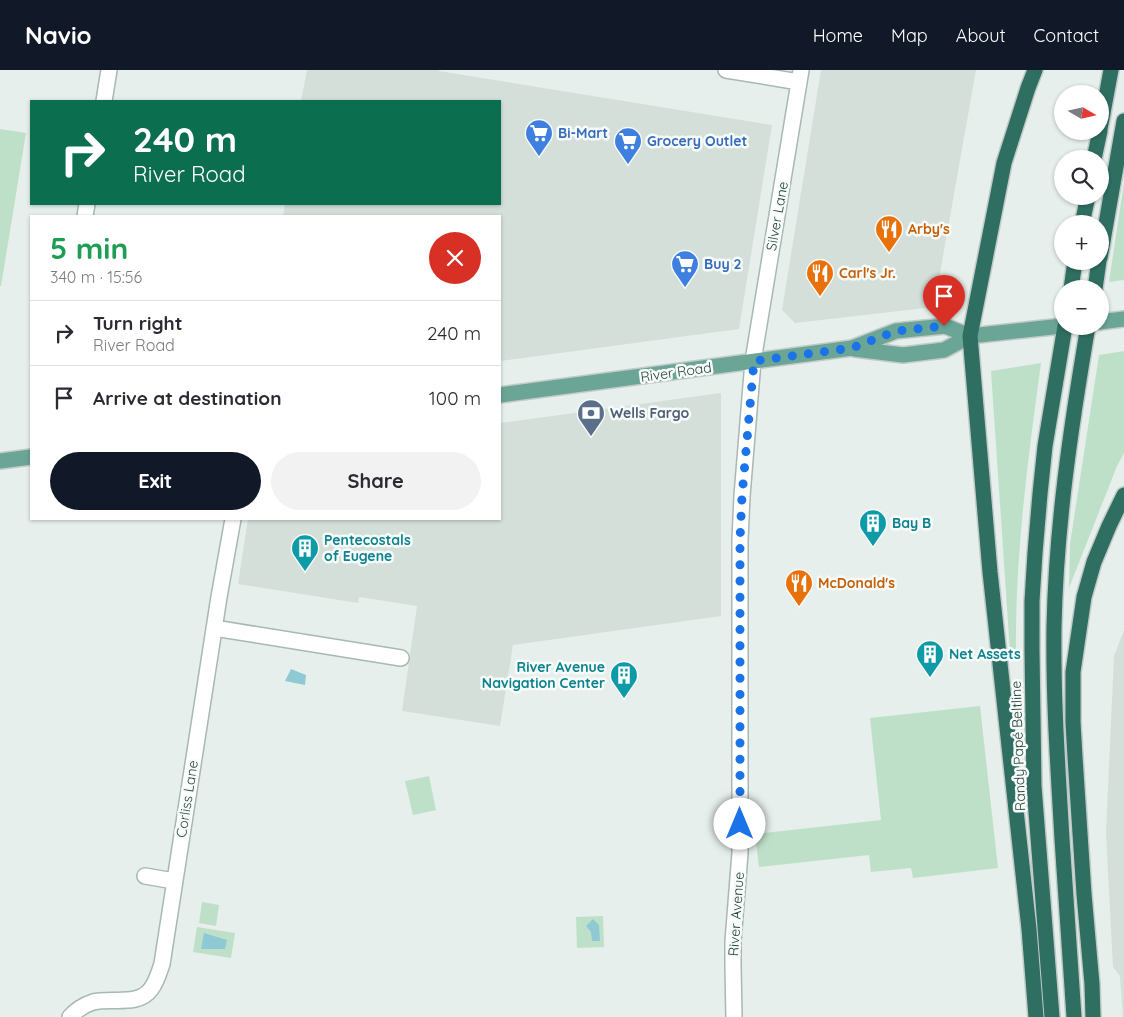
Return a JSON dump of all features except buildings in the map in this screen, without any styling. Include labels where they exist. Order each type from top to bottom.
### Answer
[{"type":"highway","points":[[1035,70],[1004,163],[970,336],[990,572],[1029,928],[1036,1017]]},
{"type":"highway","points":[[1108,85],[1111,70]]},
{"type":"highway","points":[[1108,215],[1124,121]]},
{"type":"highway","name":"Randy Papé Beltline","points":[[1052,1017],[1034,786],[1032,650],[1038,514],[1045,446],[1063,335]]},
{"type":"highway","points":[[1074,1017],[1056,734],[1054,625],[1063,491],[1086,335]]},
{"type":"highway","points":[[1093,1017],[1073,722],[1073,672],[1084,597],[1094,562],[1124,495]]},
{"type":"main road","points":[[1109,321],[1124,319]]},
{"type":"main road","name":"River Road","points":[[501,395],[852,348],[896,331],[944,326],[970,336]]},
{"type":"main road","name":"River Road","points":[[852,348],[903,355],[944,350],[970,336],[1054,327]]},
{"type":"main road","points":[[0,461],[30,457]]},
{"type":"street","points":[[104,100],[108,70]]},
{"type":"street","points":[[726,70],[800,76]]},
{"type":"street","name":"Silver Lane","points":[[754,361],[800,76]]},
{"type":"street","name":"River Avenue","points":[[734,1017],[733,941],[740,852],[740,540],[754,361]]},
{"type":"street","name":"Corliss Lane","points":[[70,1017],[74,1012],[95,1002],[143,996],[151,989],[157,979],[162,964],[214,628],[233,520]]},
{"type":"street","points":[[214,628],[401,658]]},
{"type":"street","points":[[145,876],[174,881]]},
{"type":"shaded area","points":[[307,70],[438,70],[772,125],[739,329],[501,361],[501,215],[283,215],[285,205],[501,205],[501,100],[301,100]]},
{"type":"shaded area","points":[[821,70],[976,70],[934,307],[795,323],[782,310]]},
{"type":"shaded area","points":[[721,393],[721,616],[513,645],[500,726],[402,711],[417,606],[359,597],[358,603],[238,584],[248,520],[501,520],[501,423]]},
{"type":"shaded area","points":[[1124,630],[1123,1017],[1120,976],[1113,967],[1106,832],[1114,656]]},
{"type":"green space","points":[[0,129],[26,133],[1,286],[0,286]]},
{"type":"green space","points":[[1124,182],[1124,280],[1109,282]]},
{"type":"green space","points":[[1124,351],[1124,453],[1117,466],[1069,588],[1070,544],[1099,355]]},
{"type":"green space","points":[[1041,363],[1020,543],[1016,651],[1010,652],[991,371]]},
{"type":"green space","points":[[980,706],[998,868],[913,878],[911,868],[871,872],[869,855],[759,867],[755,834],[881,820],[870,718]]},
{"type":"green space","points":[[429,776],[436,810],[413,815],[405,781]]},
{"type":"green space","points":[[202,902],[219,905],[216,926],[199,923]]},
{"type":"green space","points":[[603,916],[604,947],[577,948],[576,917]]},
{"type":"green space","points":[[197,927],[235,933],[231,958],[193,952]]},
{"type":"water","points":[[291,669],[306,675],[305,685],[285,681]]},
{"type":"water","points":[[593,919],[599,925],[600,941],[592,941],[591,932],[586,926]]},
{"type":"water","points":[[204,933],[227,940],[225,949],[201,949]]},
{"type":"place","name":"Bi-Mart","points":[[539,157]]},
{"type":"place","name":"Grocery Outlet","points":[[628,165]]},
{"type":"place","name":"Arby's","points":[[889,253]]},
{"type":"place","name":"Buy 2","points":[[685,288]]},
{"type":"place","name":"Carl's Jr.","points":[[820,297]]},
{"type":"place","name":"Wells Fargo","points":[[591,437]]},
{"type":"place","name":"Bay B","points":[[873,547]]},
{"type":"place","name":"Pentecostals of Eugene","points":[[305,572]]},
{"type":"place","name":"McDonald's","points":[[799,607]]},
{"type":"place","name":"Net Assets","points":[[930,678]]},
{"type":"place","name":"River Avenue Navigation Center","points":[[624,699]]},
{"type":"route","points":[[740,824],[740,540],[754,361],[852,348],[896,331],[944,326]]}]
